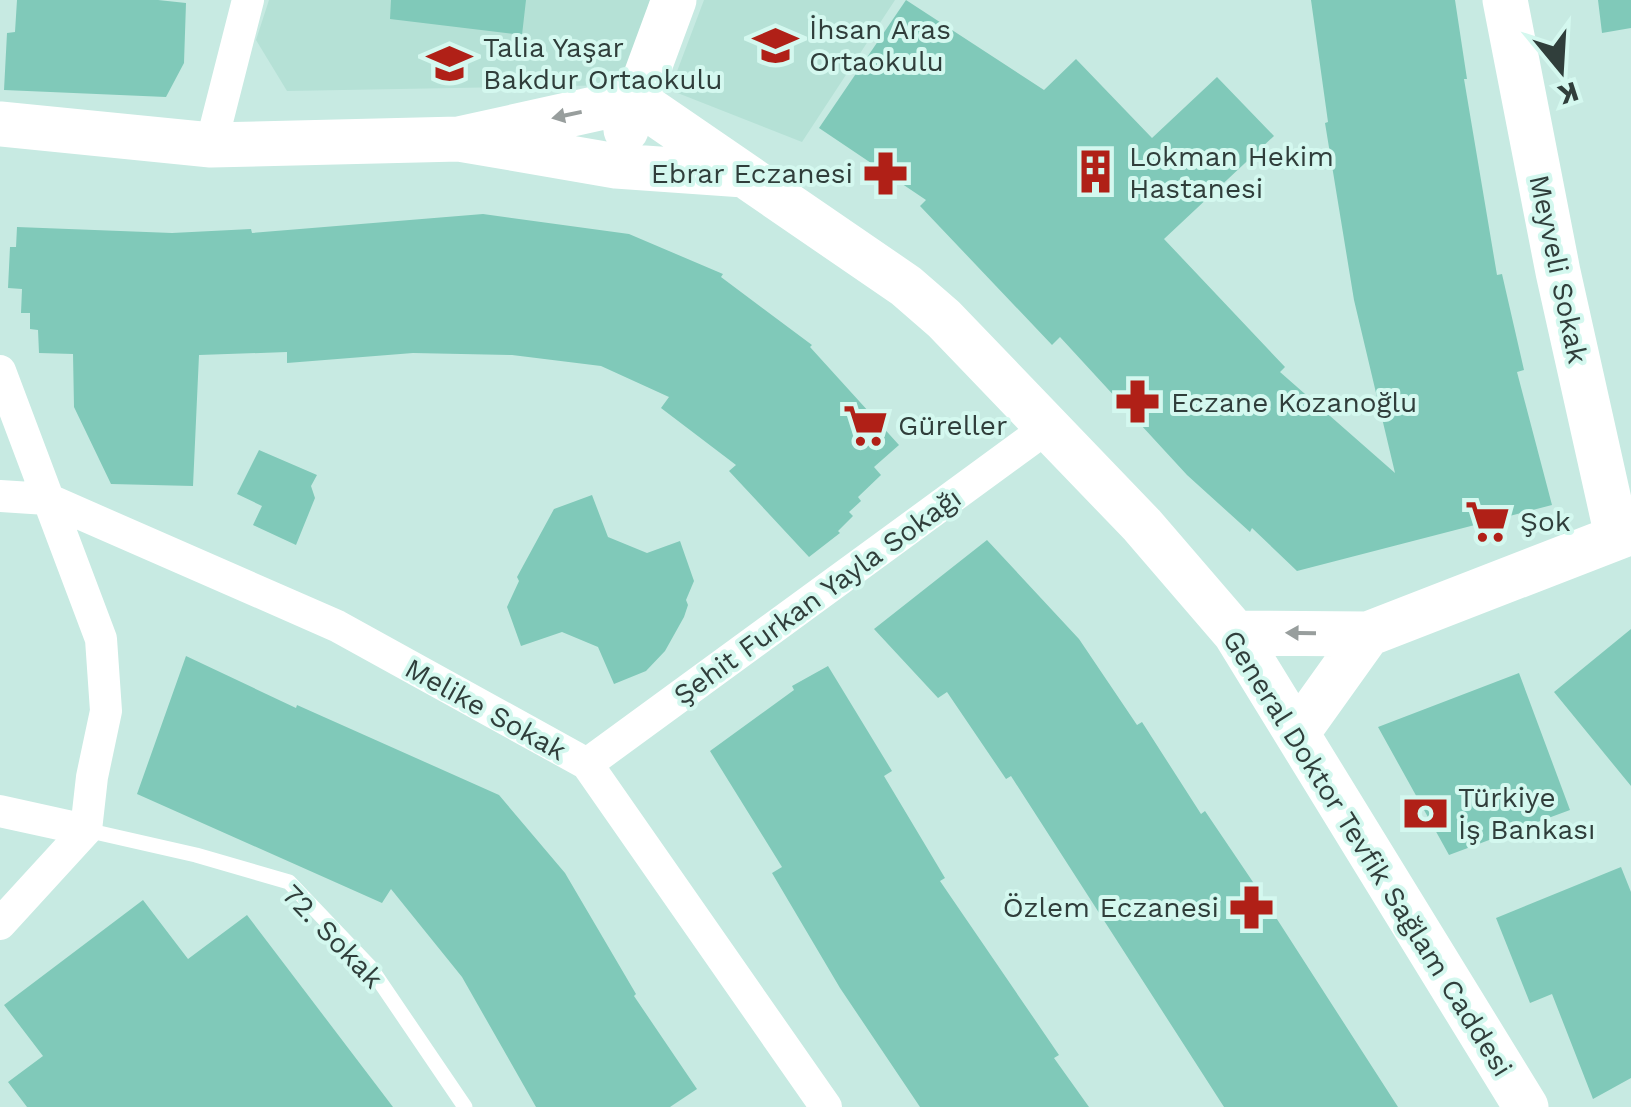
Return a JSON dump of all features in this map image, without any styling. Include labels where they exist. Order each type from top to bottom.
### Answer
[{"type":"main road","points":[[616,166],[635,100],[674,0]]},
{"type":"main road","name":"Meyveli Sokak","points":[[1505,0],[1558,272],[1624,534]]},
{"type":"main road","points":[[0,124],[211,145],[459,138],[635,100]]},
{"type":"main road","name":"General Doktor Tevfik Sağlam Caddesi","points":[[635,100],[906,286],[944,319],[1142,524],[1235,633],[1526,1107]]},
{"type":"main road","points":[[459,138],[616,166],[745,175]]},
{"type":"main road","points":[[1235,633],[1368,634],[1624,534]]},
{"type":"main road","points":[[1298,732],[1368,634]]},
{"type":"street","points":[[211,145],[248,0]]},
{"type":"street","points":[[0,371],[101,639],[106,711],[86,830],[0,924]]},
{"type":"street","name":"Şehit Furkan Yayla Sokağı","points":[[587,764],[1048,427]]},
{"type":"street","name":"Melike Sokak","points":[[0,496],[47,500],[336,626],[587,764],[826,1107]]},
{"type":"street","points":[[0,811],[86,830]]},
{"type":"lane","name":"72. Sokak","points":[[86,830],[289,882],[370,967],[465,1107]]},
{"type":"shaded area","name":"Talia Yaşar Bakdur Ortaokulu","points":[[269,0],[650,0],[624,85],[287,91],[256,40]]},
{"type":"shaded area","name":"İhsan Aras Ortaokulu","points":[[704,0],[895,0],[802,142],[670,90]]},
{"type":"building","points":[[17,0],[186,3],[184,63],[166,97],[4,90],[7,33],[15,32]]},
{"type":"building","points":[[391,0],[526,0],[522,35],[390,19]]},
{"type":"building","points":[[906,0],[1044,90],[1076,59],[1152,138],[1217,77],[1274,136],[1164,239],[1285,367],[1280,372],[1395,473],[1354,300],[1325,123],[1328,122],[1311,0],[1455,0],[1464,79],[1497,275],[1502,274],[1524,370],[1517,372],[1552,505],[1297,571],[1187,475],[1060,337],[1052,345],[920,206],[926,200],[819,128]]},
{"type":"building","points":[[1598,0],[1631,0],[1631,28],[1602,33]]},
{"type":"building","points":[[483,214],[629,234],[723,274],[721,277],[812,345],[899,445],[874,467],[881,475],[858,497],[861,501],[849,512],[853,516],[840,533],[809,557],[729,471],[736,465],[661,408],[669,397],[601,366],[512,355],[413,353],[287,363],[287,352],[199,355],[193,486],[111,484],[74,407],[73,354],[39,353],[38,330],[30,329],[30,313],[21,313],[22,289],[8,288],[10,247],[16,247],[17,227],[172,233],[251,229],[252,233]]},
{"type":"building","points":[[259,450],[317,475],[311,486],[315,498],[296,545],[253,525],[262,506],[237,494]]},
{"type":"building","points":[[592,495],[608,537],[647,553],[680,541],[694,581],[684,617],[665,651],[646,671],[614,684],[598,647],[562,632],[521,646],[507,607],[519,581],[517,577],[554,509]]},
{"type":"building","points":[[987,540],[1079,639],[1137,725],[1142,722],[1201,814],[1205,811],[1255,885],[1398,1107],[1224,1107],[1011,776],[1006,779],[947,692],[938,698],[874,629]]},
{"type":"building","points":[[1631,629],[1631,786],[1554,692]]},
{"type":"building","points":[[186,656],[499,795],[565,873],[634,996],[697,1089],[670,1107],[536,1107],[462,977],[391,889],[382,903],[137,794]]},
{"type":"building","points":[[828,666],[892,771],[884,776],[945,878],[940,881],[1059,1055],[1054,1058],[1089,1107],[920,1107],[840,988],[772,873],[782,867],[710,751],[794,690],[792,686]]},
{"type":"building","points":[[1519,673],[1570,810],[1449,855],[1378,727]]},
{"type":"building","points":[[1621,867],[1631,892],[1631,1078],[1593,1099],[1552,994],[1530,1003],[1496,918]]},
{"type":"building","points":[[143,900],[188,959],[247,915],[393,1107],[27,1107],[8,1082],[43,1056],[4,1005]]},
{"type":"place","name":"İhsan Aras Ortaokulu","points":[[776,45]]},
{"type":"place","name":"Talia Yaşar Bakdur Ortaokulu","points":[[450,63]]},
{"type":"place","name":"Lokman Hekim Hastanesi","points":[[1096,172]]},
{"type":"place","name":"Ebrar Eczanesi","points":[[886,173]]},
{"type":"place","name":"Eczane Kozanoğlu","points":[[1138,402]]},
{"type":"place","name":"Güreller","points":[[865,425]]},
{"type":"place","name":"Şok","points":[[1487,521]]},
{"type":"place","name":"Türkiye İş Bankası","points":[[1425,813]]},
{"type":"place","name":"Özlem Eczanesi","points":[[1252,907]]}]
